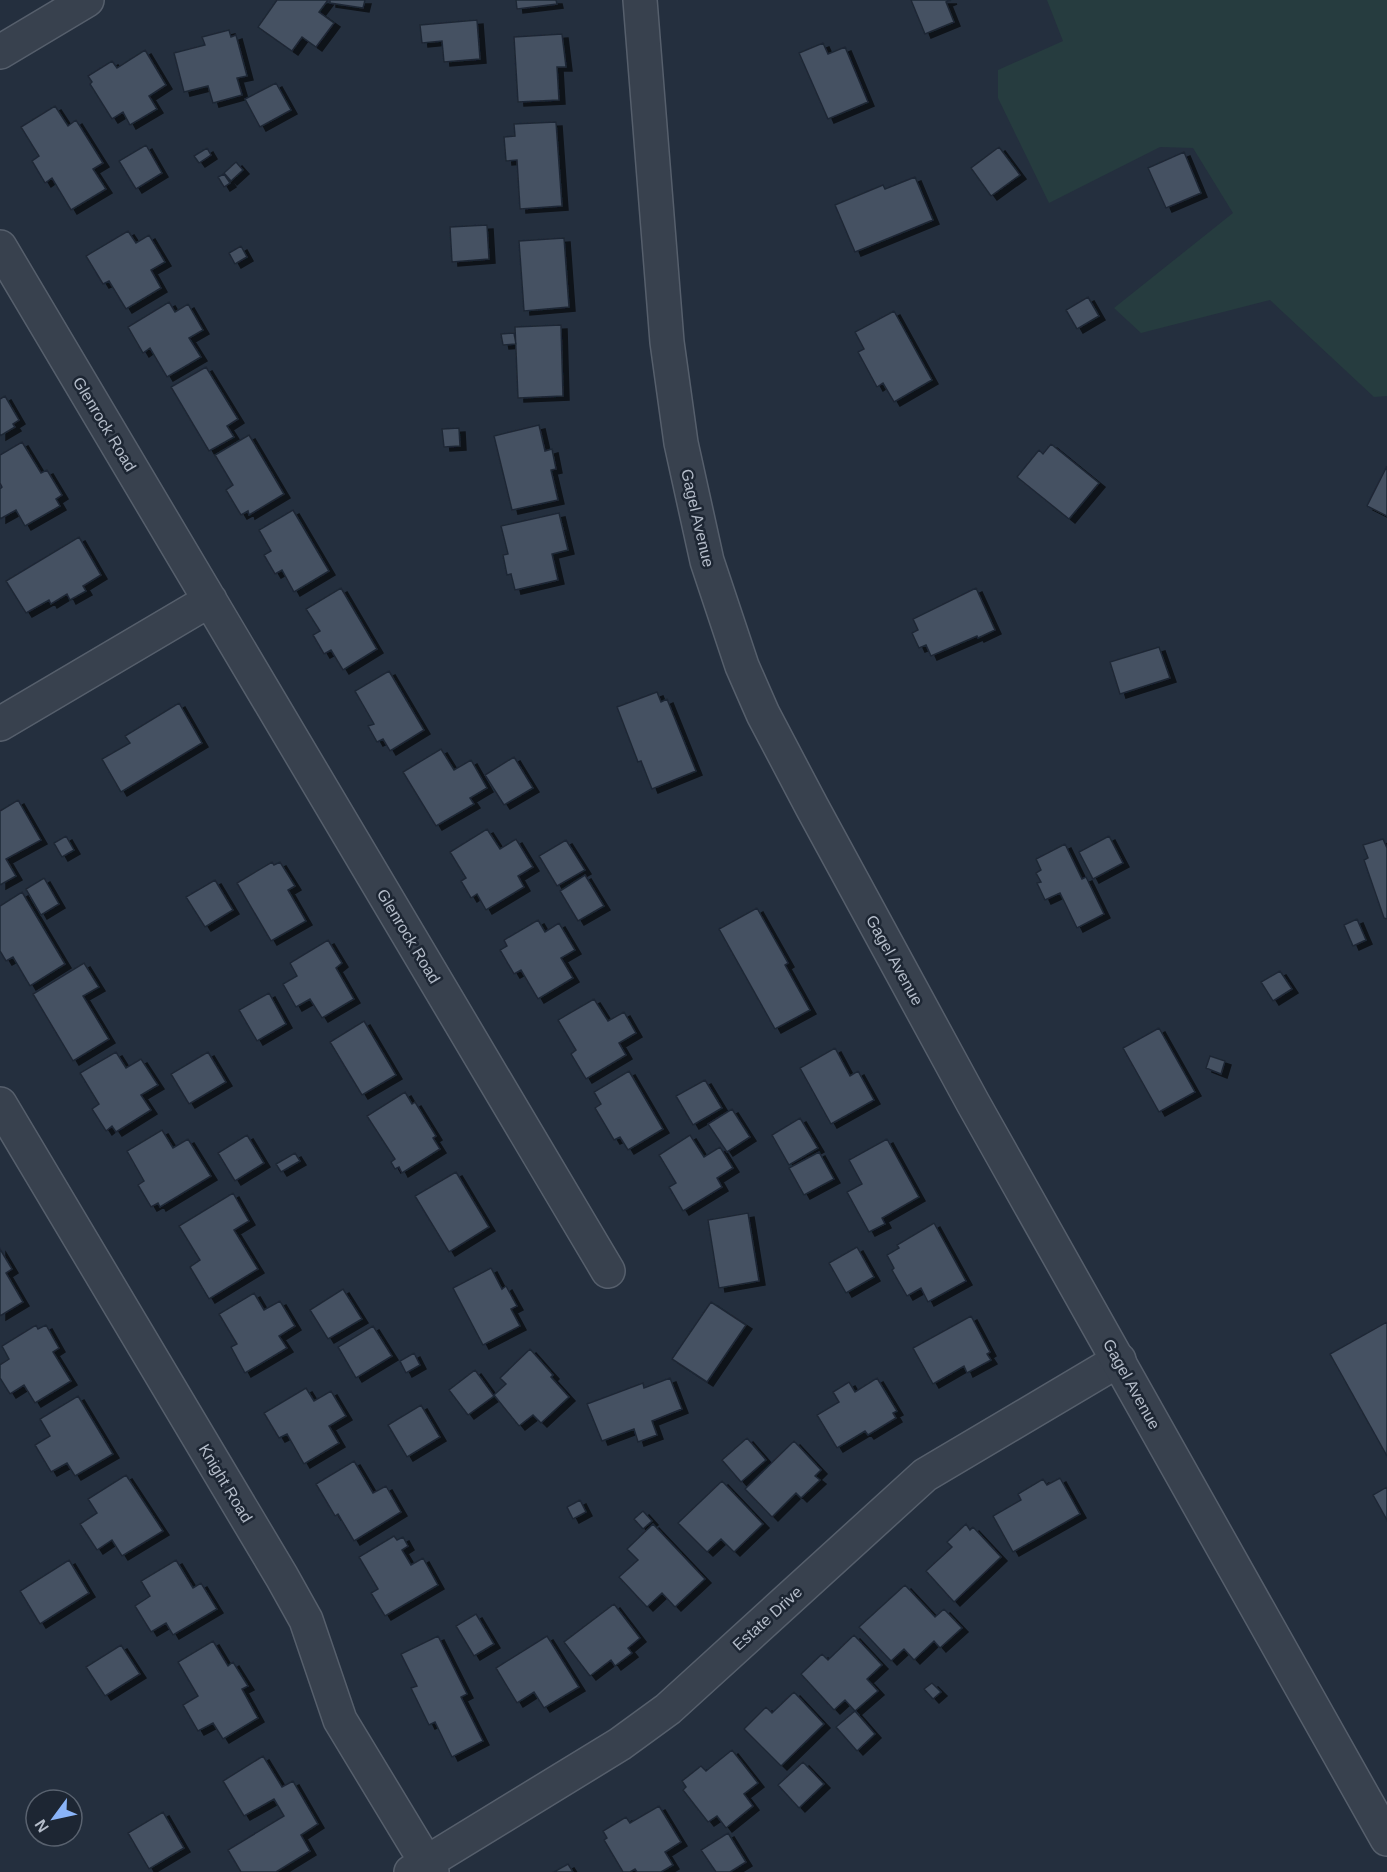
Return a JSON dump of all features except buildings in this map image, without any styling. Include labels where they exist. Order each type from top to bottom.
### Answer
[{"type":"street","points":[[0,52],[87,0]]},
{"type":"street","name":"Gagel Avenue","points":[[640,0],[667,342],[681,443],[704,551],[742,666],[763,714],[812,807],[973,1103],[1387,1839]]},
{"type":"street","name":"Glenrock Road","points":[[0,247],[608,1271]]},
{"type":"street","points":[[0,724],[210,600]]},
{"type":"street","name":"Knight Road","points":[[0,1104],[306,1620],[340,1720],[423,1869]]},
{"type":"street","name":"Estate Drive","points":[[423,1869],[620,1744],[668,1709],[925,1475],[1119,1359]]},
{"type":"green space","points":[[1047,0],[1387,0],[1387,396],[1374,397],[1270,300],[1141,333],[1114,308],[1233,213],[1193,148],[1160,147],[1049,203],[998,98],[998,70],[1063,41]]}]
